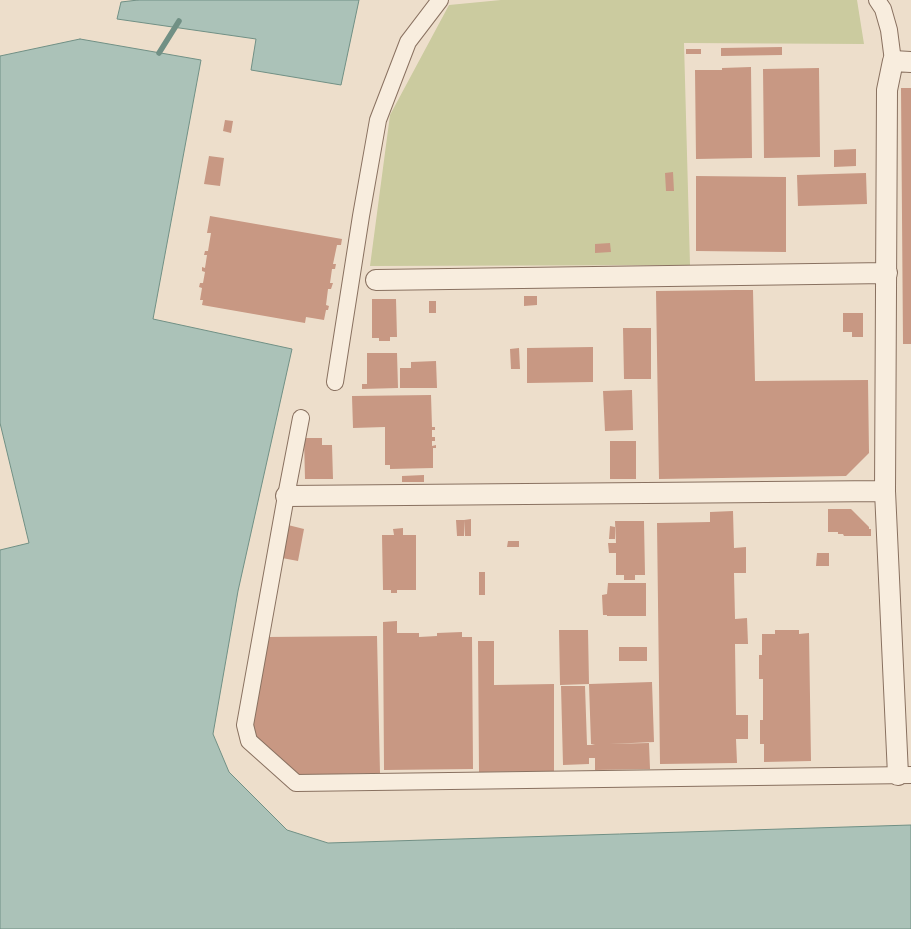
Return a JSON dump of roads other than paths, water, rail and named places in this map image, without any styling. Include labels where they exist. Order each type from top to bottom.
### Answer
[{"type":"street","points":[[335,382],[361,216],[378,120],[408,42],[440,0]]},
{"type":"street","points":[[302,418],[286,496],[245,725],[249,741],[296,783],[905,775],[885,491],[887,90],[902,62],[889,30],[883,9],[877,0]]},
{"type":"street","points":[[376,280],[887,273]]},
{"type":"street","points":[[286,496],[885,491]]},
{"type":"waterway","points":[[159,53],[179,21]]}]
